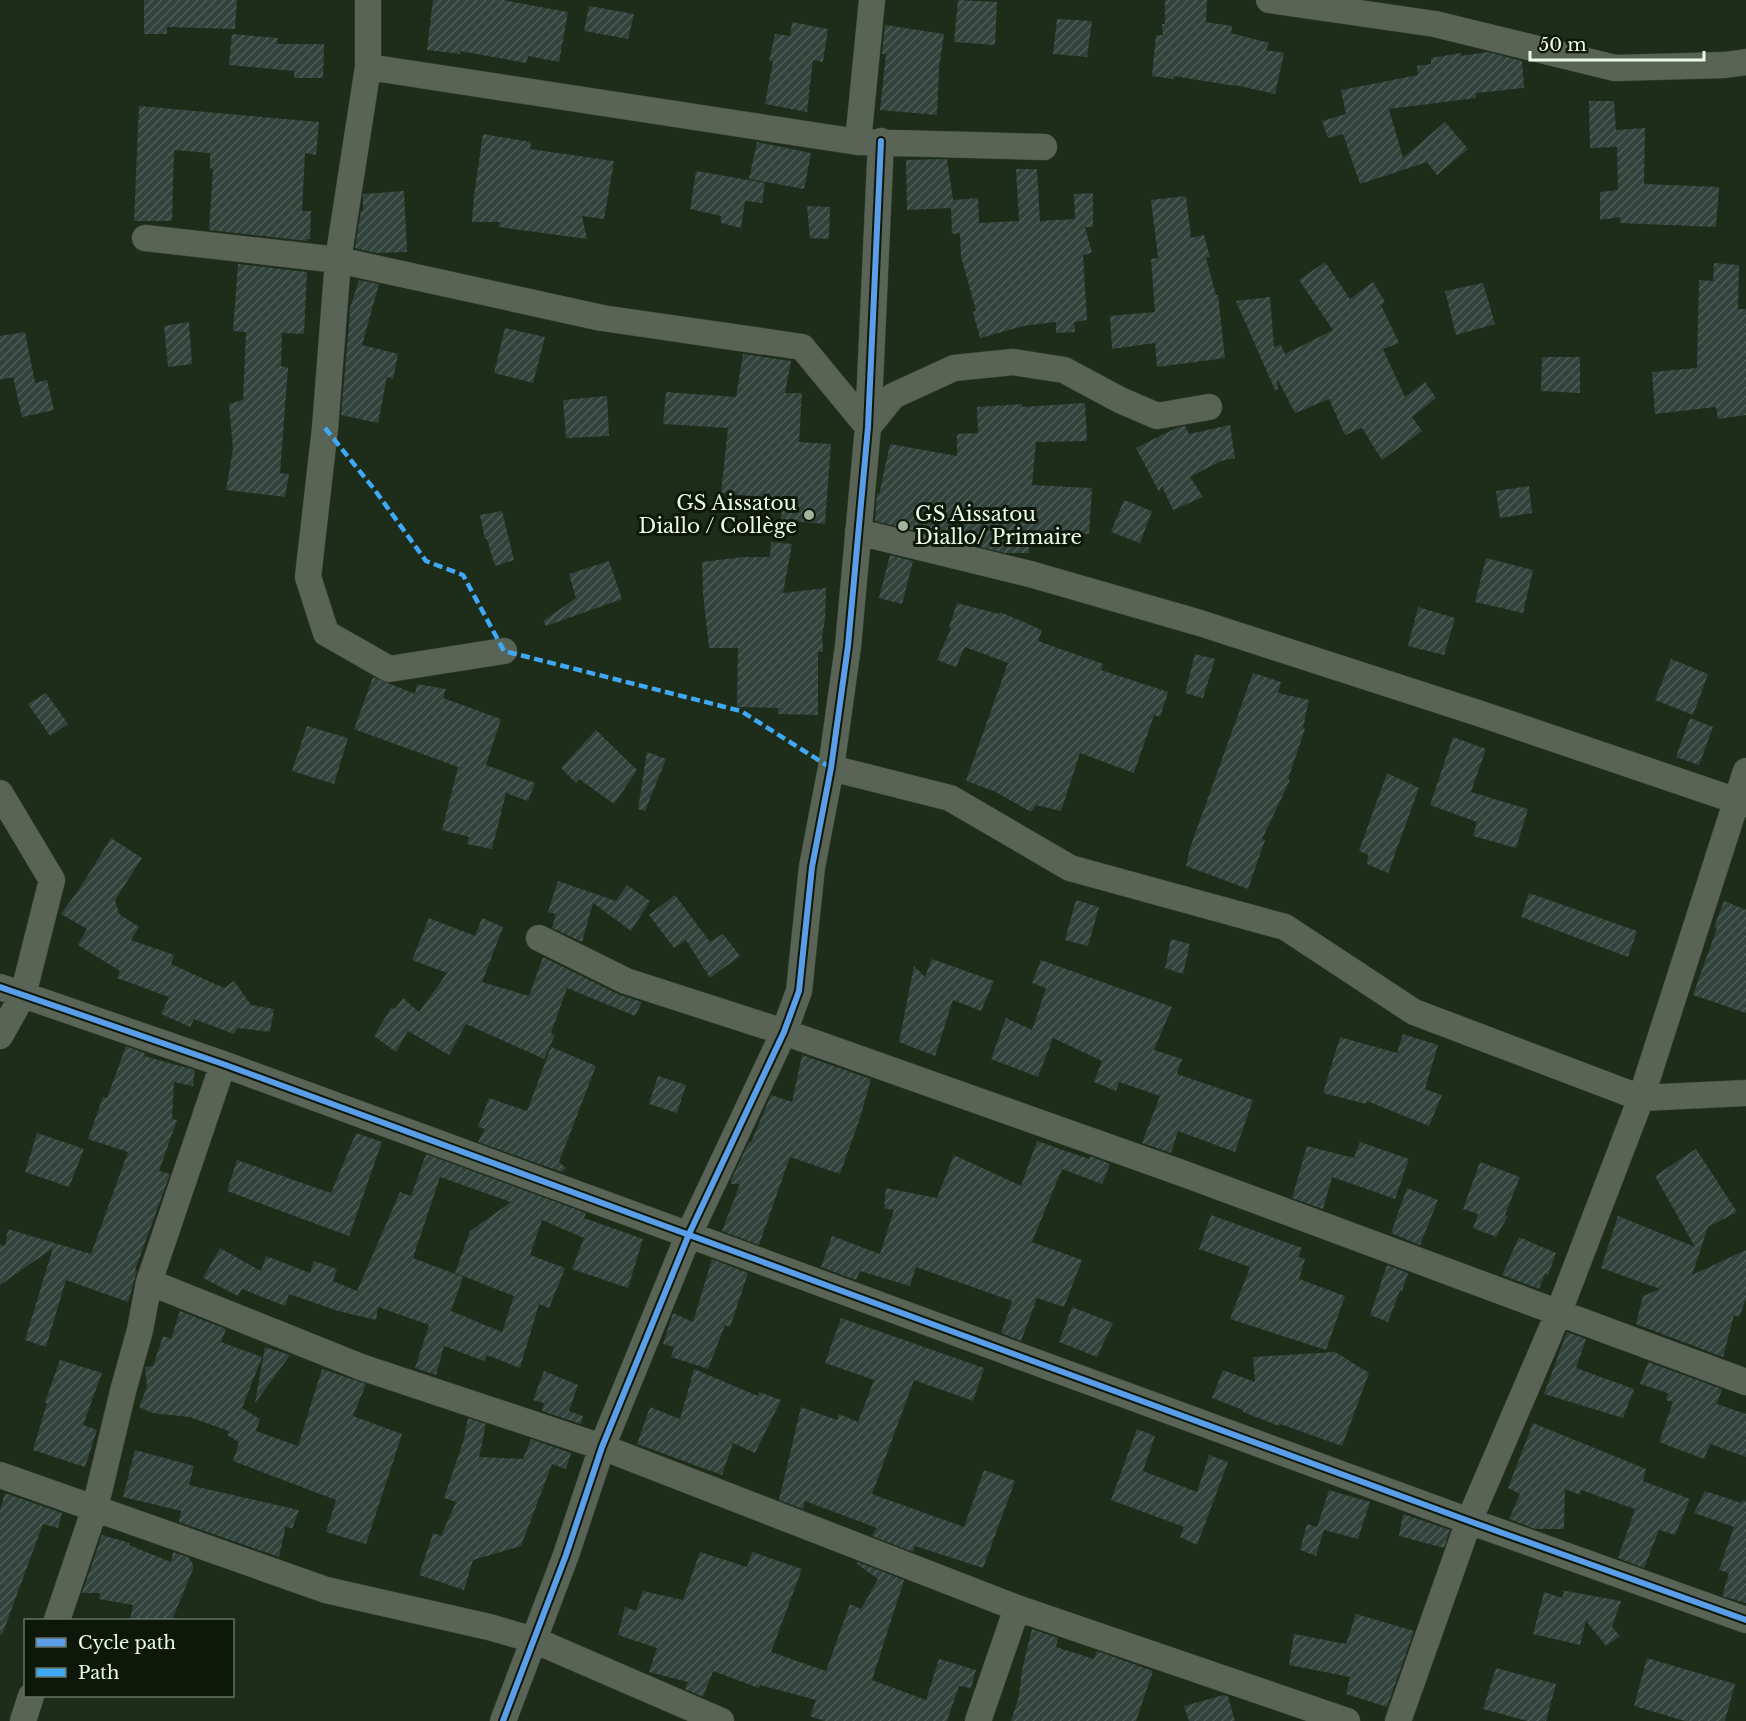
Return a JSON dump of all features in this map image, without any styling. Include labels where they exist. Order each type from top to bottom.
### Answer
[{"type":"street","points":[[368,0],[368,67],[338,260],[325,428],[308,577],[326,633],[389,669],[504,651]]},
{"type":"street","points":[[503,1721],[602,1447],[689,1234],[784,1032],[799,990],[812,867],[831,768],[848,646],[868,427],[872,0]]},
{"type":"street","points":[[1269,0],[1435,24],[1615,68],[1725,65],[1746,62]]},
{"type":"street","points":[[368,67],[869,141],[1044,147]]},
{"type":"street","points":[[145,238],[338,260],[602,318],[802,347],[868,427]]},
{"type":"street","points":[[868,427],[893,396],[954,368],[1013,362],[1064,370],[1120,400],[1157,416],[1209,407]]},
{"type":"street","points":[[858,532],[1030,574],[1200,623],[1478,713],[1741,802]]},
{"type":"street","points":[[831,768],[950,798],[1071,868],[1285,927],[1414,1012],[1641,1098],[1746,1094]]},
{"type":"street","points":[[1398,1721],[1468,1521],[1558,1314],[1641,1098],[1741,802],[1746,771]]},
{"type":"street","points":[[0,793],[52,880],[11,991],[0,1036]]},
{"type":"street","points":[[539,938],[626,981],[784,1032],[1179,1172],[1746,1382]]},
{"type":"street","points":[[11,991],[224,1064],[1468,1521],[1746,1620]]},
{"type":"street","points":[[57,1619],[95,1508],[140,1330],[149,1282],[224,1064]]},
{"type":"street","points":[[149,1282],[361,1367],[602,1447],[1017,1608],[1347,1721]]},
{"type":"street","points":[[0,1475],[326,1590],[489,1627],[534,1640],[721,1721]]},
{"type":"street","points":[[978,1721],[1017,1608]]},
{"type":"street","points":[[23,1721],[30,1697]]},
{"type":"building","points":[[144,0],[237,0],[235,29],[167,27],[167,34],[144,34]]},
{"type":"building","points":[[433,0],[503,0],[568,12],[559,62],[528,56],[526,63],[460,51],[460,54],[427,50]]},
{"type":"building","points":[[958,0],[997,2],[995,45],[954,42]]},
{"type":"building","points":[[1165,0],[1207,0],[1206,22],[1232,26],[1231,33],[1269,43],[1266,50],[1284,53],[1275,94],[1235,85],[1174,76],[1173,79],[1152,76],[1156,35],[1163,35],[1162,24],[1165,24]]},
{"type":"building","points":[[589,6],[634,14],[628,39],[584,31]]},
{"type":"building","points":[[1057,19],[1092,21],[1087,57],[1053,54]]},
{"type":"building","points":[[792,22],[828,29],[823,62],[813,60],[807,112],[765,104],[773,61],[769,61],[775,34],[790,36]]},
{"type":"building","points":[[885,25],[944,34],[939,68],[937,115],[880,110],[886,54],[882,54]]},
{"type":"building","points":[[232,34],[278,38],[277,44],[324,44],[323,78],[294,78],[294,71],[229,65]]},
{"type":"building","points":[[1488,52],[1522,61],[1524,88],[1476,93],[1476,98],[1389,109],[1403,158],[1445,122],[1468,149],[1437,175],[1427,162],[1360,184],[1343,134],[1328,138],[1322,121],[1346,114],[1341,90],[1418,75],[1417,66],[1431,64],[1431,58],[1461,53],[1461,56]]},
{"type":"building","points":[[1589,101],[1614,101],[1617,145],[1616,130],[1645,128],[1644,184],[1719,187],[1716,227],[1620,223],[1620,217],[1600,220],[1600,192],[1618,190],[1617,147],[1590,148]]},
{"type":"building","points":[[139,106],[319,122],[316,155],[305,153],[302,211],[311,211],[310,239],[307,241],[209,230],[213,169],[210,168],[210,153],[174,150],[172,221],[134,221]]},
{"type":"building","points":[[483,134],[531,142],[530,149],[614,161],[604,219],[582,216],[587,239],[499,227],[500,222],[472,222]]},
{"type":"building","points":[[757,142],[811,153],[804,189],[749,179]]},
{"type":"building","points":[[947,159],[953,200],[978,198],[979,223],[1019,221],[1016,169],[1037,169],[1040,221],[1075,219],[1074,194],[1093,193],[1093,227],[1085,227],[1092,253],[1083,255],[1087,320],[1074,322],[1075,332],[1056,333],[1056,322],[1023,326],[980,338],[973,312],[976,311],[961,256],[960,233],[952,234],[951,208],[907,210],[906,160]]},
{"type":"building","points":[[696,171],[765,183],[762,203],[745,201],[741,228],[721,223],[721,216],[690,209]]},
{"type":"building","points":[[404,191],[407,252],[376,253],[355,248],[361,211],[363,211],[363,194]]},
{"type":"building","points":[[1186,196],[1191,238],[1204,235],[1210,257],[1206,258],[1216,295],[1218,295],[1225,358],[1157,367],[1155,343],[1112,349],[1110,316],[1155,312],[1151,259],[1158,258],[1151,200]]},
{"type":"building","points":[[807,206],[830,207],[829,239],[810,238]]},
{"type":"building","points":[[1325,262],[1350,299],[1373,282],[1385,302],[1381,305],[1399,343],[1383,349],[1405,397],[1425,382],[1436,398],[1412,417],[1422,431],[1382,460],[1362,428],[1345,435],[1329,399],[1295,413],[1277,378],[1278,389],[1275,390],[1236,301],[1270,297],[1274,347],[1281,345],[1285,354],[1333,330],[1299,280]]},
{"type":"building","points":[[1714,263],[1739,265],[1738,309],[1746,309],[1746,415],[1718,419],[1716,407],[1655,414],[1652,372],[1697,368],[1699,280],[1713,281]]},
{"type":"building","points":[[238,264],[307,272],[304,334],[282,333],[281,366],[288,368],[280,473],[289,474],[285,497],[226,490],[233,449],[229,404],[243,400],[246,332],[233,331]]},
{"type":"building","points":[[359,280],[379,284],[362,345],[398,354],[393,379],[387,377],[378,423],[341,415],[349,311]]},
{"type":"building","points":[[1483,283],[1495,324],[1456,335],[1445,291]]},
{"type":"building","points":[[189,322],[192,364],[168,367],[164,326]]},
{"type":"building","points":[[505,328],[545,337],[533,383],[494,373]]},
{"type":"building","points":[[25,332],[35,383],[47,380],[54,410],[22,417],[13,377],[0,380],[0,336]]},
{"type":"building","points":[[743,354],[791,361],[785,393],[802,393],[799,442],[831,444],[825,524],[781,520],[783,499],[721,493],[728,428],[663,424],[666,392],[736,397]]},
{"type":"building","points":[[1542,357],[1580,357],[1580,393],[1541,391]]},
{"type":"building","points":[[607,396],[609,436],[566,438],[563,400]]},
{"type":"building","points":[[1085,403],[1087,441],[1036,442],[1032,485],[1092,488],[1089,534],[1029,530],[1029,553],[1005,553],[875,521],[877,494],[879,495],[890,444],[957,456],[957,434],[978,433],[977,407]]},
{"type":"building","points":[[1230,425],[1235,458],[1221,461],[1190,477],[1203,497],[1173,510],[1162,486],[1159,492],[1136,448],[1176,428],[1185,426],[1189,434]]},
{"type":"building","points":[[1529,486],[1532,513],[1500,518],[1496,491]]},
{"type":"building","points":[[1124,500],[1152,511],[1140,543],[1111,532]]},
{"type":"building","points":[[502,511],[514,560],[495,566],[487,539],[485,539],[480,515]]},
{"type":"building","points":[[771,542],[792,544],[783,593],[826,588],[823,652],[818,652],[818,715],[778,714],[778,708],[737,707],[738,648],[709,648],[702,562],[743,557],[770,557]]},
{"type":"building","points":[[890,555],[913,561],[902,604],[879,598]]},
{"type":"building","points":[[1486,558],[1533,570],[1523,613],[1475,602]]},
{"type":"building","points":[[609,561],[622,599],[546,626],[543,621],[576,598],[569,574]]},
{"type":"building","points":[[957,603],[999,614],[1000,612],[1042,630],[1038,641],[1103,664],[1101,670],[1168,692],[1160,717],[1154,715],[1134,773],[1080,753],[1061,811],[1036,805],[1031,812],[994,791],[966,781],[1008,663],[965,647],[956,667],[937,660],[951,628],[949,627]]},
{"type":"building","points":[[1418,607],[1455,618],[1444,655],[1408,646]]},
{"type":"building","points":[[1195,654],[1215,659],[1203,698],[1185,693]]},
{"type":"building","points":[[1671,659],[1708,674],[1693,715],[1655,700]]},
{"type":"building","points":[[1253,673],[1281,682],[1278,693],[1309,700],[1303,728],[1305,729],[1288,779],[1290,780],[1262,839],[1265,840],[1248,889],[1186,866],[1190,848]]},
{"type":"building","points":[[373,677],[415,694],[417,684],[446,689],[443,698],[501,719],[486,765],[535,783],[528,801],[506,793],[492,849],[467,844],[469,837],[442,830],[458,767],[354,729]]},
{"type":"building","points":[[46,693],[68,724],[50,736],[28,704]]},
{"type":"building","points":[[1690,718],[1713,727],[1699,765],[1676,757]]},
{"type":"building","points":[[307,726],[348,738],[334,784],[292,771]]},
{"type":"building","points":[[596,730],[637,770],[614,804],[579,779],[576,783],[561,768]]},
{"type":"building","points":[[1453,737],[1486,749],[1471,792],[1528,809],[1516,848],[1473,836],[1477,822],[1430,805]]},
{"type":"building","points":[[647,752],[666,759],[645,811],[638,809]]},
{"type":"building","points":[[1387,773],[1419,788],[1388,873],[1367,864],[1368,855],[1359,851]]},
{"type":"building","points":[[111,838],[142,858],[115,900],[119,914],[139,927],[131,940],[174,955],[171,964],[224,988],[234,981],[251,1005],[274,1009],[270,1032],[237,1028],[234,1034],[194,1019],[190,1027],[161,1014],[169,997],[117,978],[120,971],[78,945],[87,929],[61,914]]},
{"type":"building","points":[[558,881],[616,901],[627,885],[650,901],[631,931],[593,903],[582,942],[552,928],[556,914],[548,912]]},
{"type":"building","points":[[1529,893],[1637,931],[1628,957],[1521,917]]},
{"type":"building","points":[[675,895],[710,942],[723,934],[740,956],[710,978],[686,940],[674,948],[649,915]]},
{"type":"building","points":[[1076,900],[1099,907],[1088,946],[1065,940]]},
{"type":"building","points":[[1724,901],[1746,910],[1746,1013],[1693,995],[1717,928],[1714,927]]},
{"type":"building","points":[[429,918],[475,936],[482,918],[503,927],[482,982],[529,996],[543,957],[620,995],[642,1002],[635,1016],[567,988],[551,1033],[555,1035],[544,1059],[466,1024],[449,1055],[408,1031],[396,1052],[374,1036],[391,1008],[395,1009],[403,998],[419,1012],[447,973],[412,960]]},
{"type":"building","points":[[1171,939],[1190,944],[1183,974],[1165,968]]},
{"type":"building","points":[[932,959],[994,981],[981,1011],[953,1000],[935,1056],[899,1042],[914,966],[925,977]]},
{"type":"building","points":[[1041,960],[1172,1007],[1154,1050],[1182,1059],[1177,1074],[1253,1100],[1235,1152],[1178,1131],[1171,1153],[1142,1143],[1160,1096],[1119,1082],[1116,1091],[1094,1082],[1102,1061],[1053,1038],[1038,1077],[991,1059],[1006,1018],[1032,1030],[1046,988],[1032,983]]},
{"type":"building","points":[[1403,1034],[1438,1045],[1425,1089],[1442,1095],[1429,1126],[1367,1101],[1366,1104],[1323,1093],[1340,1037],[1397,1053]]},
{"type":"building","points":[[126,1046],[145,1053],[144,1056],[195,1070],[193,1086],[174,1082],[172,1119],[177,1120],[159,1171],[170,1174],[135,1270],[137,1271],[128,1302],[66,1280],[46,1347],[25,1340],[53,1248],[0,1285],[0,1244],[5,1246],[8,1229],[91,1254],[128,1152],[88,1139],[103,1097],[107,1098]]},
{"type":"building","points":[[551,1047],[596,1066],[559,1162],[566,1168],[562,1172],[478,1142],[485,1129],[478,1127],[489,1098],[527,1111]]},
{"type":"building","points":[[802,1055],[871,1079],[840,1174],[790,1157],[759,1245],[722,1231],[740,1184],[731,1184],[731,1180],[751,1142],[771,1095],[792,1102]]},
{"type":"building","points":[[658,1076],[686,1085],[677,1113],[649,1104]]},
{"type":"building","points":[[37,1133],[84,1149],[69,1187],[25,1172]]},
{"type":"building","points":[[356,1133],[382,1142],[349,1236],[227,1191],[237,1160],[331,1193]]},
{"type":"building","points":[[1037,1141],[1110,1164],[1102,1184],[1062,1169],[1032,1242],[1082,1260],[1064,1307],[1037,1298],[1021,1341],[1001,1333],[1012,1301],[916,1267],[910,1286],[860,1271],[856,1280],[821,1267],[832,1236],[880,1254],[894,1210],[884,1208],[886,1188],[937,1198],[954,1155],[1021,1186]]},
{"type":"building","points":[[1360,1142],[1409,1159],[1395,1199],[1332,1177],[1323,1209],[1292,1198],[1307,1146],[1354,1158]]},
{"type":"building","points":[[1696,1149],[1737,1212],[1708,1227],[1692,1275],[1746,1250],[1746,1299],[1739,1317],[1734,1315],[1723,1357],[1636,1324],[1643,1296],[1660,1289],[1601,1268],[1618,1216],[1695,1247],[1655,1176]]},
{"type":"building","points":[[426,1154],[586,1213],[584,1218],[643,1239],[628,1288],[572,1269],[584,1238],[542,1220],[530,1255],[565,1268],[549,1308],[539,1304],[520,1368],[487,1355],[484,1361],[444,1346],[436,1375],[415,1368],[429,1325],[378,1307],[376,1320],[338,1311],[289,1294],[285,1306],[242,1289],[238,1296],[203,1278],[220,1248],[261,1271],[266,1256],[310,1273],[314,1261],[337,1269],[333,1281],[357,1291],[400,1192],[411,1196]],"holes":[[[440,1177],[511,1202],[470,1231],[455,1273],[514,1296],[502,1332],[451,1311],[463,1277],[413,1258]]]},
{"type":"building","points":[[1480,1162],[1520,1177],[1505,1215],[1508,1216],[1496,1237],[1473,1228],[1478,1214],[1463,1209]]},
{"type":"building","points":[[1407,1188],[1438,1200],[1420,1245],[1391,1233]]},
{"type":"building","points":[[1211,1215],[1302,1248],[1298,1257],[1305,1259],[1299,1279],[1345,1296],[1326,1350],[1230,1319],[1250,1267],[1199,1249]]},
{"type":"building","points":[[1519,1237],[1556,1253],[1548,1275],[1545,1274],[1539,1289],[1502,1275]]},
{"type":"building","points":[[712,1259],[748,1273],[730,1327],[725,1325],[708,1369],[671,1357],[674,1347],[663,1344],[673,1313],[693,1322]]},
{"type":"building","points":[[1387,1265],[1408,1273],[1388,1322],[1370,1315]]},
{"type":"building","points":[[1072,1307],[1113,1323],[1097,1357],[1059,1342]]},
{"type":"building","points":[[180,1311],[226,1329],[221,1342],[262,1357],[242,1408],[260,1419],[256,1431],[298,1446],[322,1369],[366,1384],[353,1416],[402,1434],[366,1544],[326,1532],[336,1500],[233,1461],[239,1442],[227,1435],[229,1431],[189,1417],[152,1413],[139,1407],[147,1387],[145,1367],[153,1366],[163,1336],[171,1339]]},
{"type":"building","points":[[841,1318],[984,1368],[973,1401],[914,1380],[872,1494],[964,1527],[984,1470],[1015,1481],[983,1568],[915,1546],[913,1552],[872,1536],[877,1528],[805,1501],[803,1509],[779,1500],[801,1407],[837,1420],[839,1414],[858,1422],[874,1380],[825,1363]]},
{"type":"building","points":[[1567,1332],[1586,1339],[1576,1368],[1634,1389],[1623,1418],[1544,1394]]},
{"type":"building","points":[[265,1347],[290,1355],[255,1403]]},
{"type":"building","points":[[1335,1352],[1369,1373],[1342,1446],[1280,1424],[1279,1426],[1212,1398],[1223,1370],[1255,1382],[1253,1357]]},
{"type":"building","points":[[60,1360],[102,1373],[83,1425],[97,1430],[85,1467],[33,1450],[47,1403],[45,1402]]},
{"type":"building","points":[[1648,1362],[1722,1389],[1717,1404],[1746,1414],[1746,1457],[1710,1444],[1704,1459],[1659,1442],[1673,1402],[1666,1400],[1668,1393],[1640,1384]]},
{"type":"building","points":[[694,1369],[758,1396],[759,1392],[781,1400],[755,1453],[733,1443],[722,1475],[637,1444],[650,1407],[680,1419]]},
{"type":"building","points":[[544,1371],[578,1385],[569,1411],[583,1416],[581,1424],[542,1411],[544,1403],[533,1400]]},
{"type":"building","points":[[468,1418],[486,1424],[479,1457],[523,1459],[531,1439],[571,1453],[566,1469],[552,1464],[521,1546],[473,1560],[464,1590],[419,1575],[433,1533],[441,1536],[456,1502],[444,1498],[464,1439]]},
{"type":"building","points":[[1533,1423],[1646,1469],[1643,1481],[1690,1499],[1675,1535],[1659,1530],[1644,1568],[1618,1558],[1635,1509],[1581,1490],[1580,1495],[1565,1489],[1564,1529],[1535,1529],[1509,1519],[1520,1494],[1508,1488]]},
{"type":"building","points":[[1137,1429],[1155,1436],[1143,1471],[1197,1492],[1209,1455],[1228,1462],[1197,1545],[1180,1537],[1184,1527],[1111,1500]]},
{"type":"building","points":[[135,1450],[194,1466],[189,1485],[299,1510],[292,1529],[286,1526],[279,1557],[179,1522],[181,1511],[123,1497]]},
{"type":"building","points":[[1329,1490],[1370,1502],[1358,1539],[1324,1530],[1316,1556],[1300,1550],[1307,1524],[1317,1527]]},
{"type":"building","points":[[1705,1491],[1742,1503],[1743,1500],[1746,1501],[1746,1603],[1722,1596],[1729,1573],[1719,1570],[1734,1527],[1694,1513]]},
{"type":"building","points":[[5,1493],[62,1513],[58,1528],[43,1524],[2,1635],[0,1634],[0,1510]]},
{"type":"building","points":[[1403,1514],[1450,1530],[1444,1548],[1399,1536]]},
{"type":"building","points":[[102,1535],[130,1543],[129,1545],[171,1562],[173,1552],[188,1557],[193,1564],[172,1619],[130,1619],[133,1605],[99,1599],[100,1593],[82,1593]]},
{"type":"building","points":[[700,1552],[747,1567],[752,1552],[802,1569],[771,1652],[826,1671],[850,1604],[861,1609],[878,1579],[857,1564],[858,1562],[904,1580],[872,1680],[926,1700],[939,1659],[976,1670],[971,1688],[959,1686],[947,1721],[824,1721],[810,1716],[816,1700],[760,1685],[759,1688],[713,1671],[703,1697],[685,1689],[688,1682],[649,1672],[657,1648],[618,1635],[625,1607],[636,1611],[643,1591],[683,1600]]},
{"type":"building","points":[[1561,1590],[1621,1601],[1612,1627],[1620,1636],[1606,1646],[1586,1621],[1580,1645],[1533,1634],[1544,1592],[1562,1598],[1564,1593]]},
{"type":"building","points":[[1356,1614],[1414,1631],[1387,1707],[1346,1694],[1350,1677],[1289,1665],[1294,1634],[1346,1644]]},
{"type":"building","points":[[1032,1629],[1058,1638],[1056,1647],[1094,1659],[1097,1651],[1153,1671],[1136,1721],[1011,1721],[1019,1696],[1022,1670]]},
{"type":"building","points":[[1647,1658],[1735,1684],[1725,1721],[1685,1721],[1634,1706]]},
{"type":"building","points":[[1496,1668],[1556,1684],[1546,1721],[1527,1721],[1483,1709]]},
{"type":"building","points":[[1224,1695],[1228,1696],[1235,1721],[1189,1721],[1184,1706]]},
{"type":"marked path","points":[[325,428],[374,489],[426,561],[463,575],[504,651],[741,711],[831,768]]},
{"type":"cycle path","points":[[503,1721],[566,1555],[602,1447],[689,1234],[784,1032],[799,991],[812,867],[831,768],[848,646],[868,427],[881,141]]},
{"type":"cycle path","points":[[0,987],[223,1064],[1469,1521],[1746,1620]]},
{"type":"place","name":"GS Aissatou Diallo / Collège","points":[[809,515]]},
{"type":"place","name":"GS Aissatou Diallo/ Primaire","points":[[903,526]]}]
